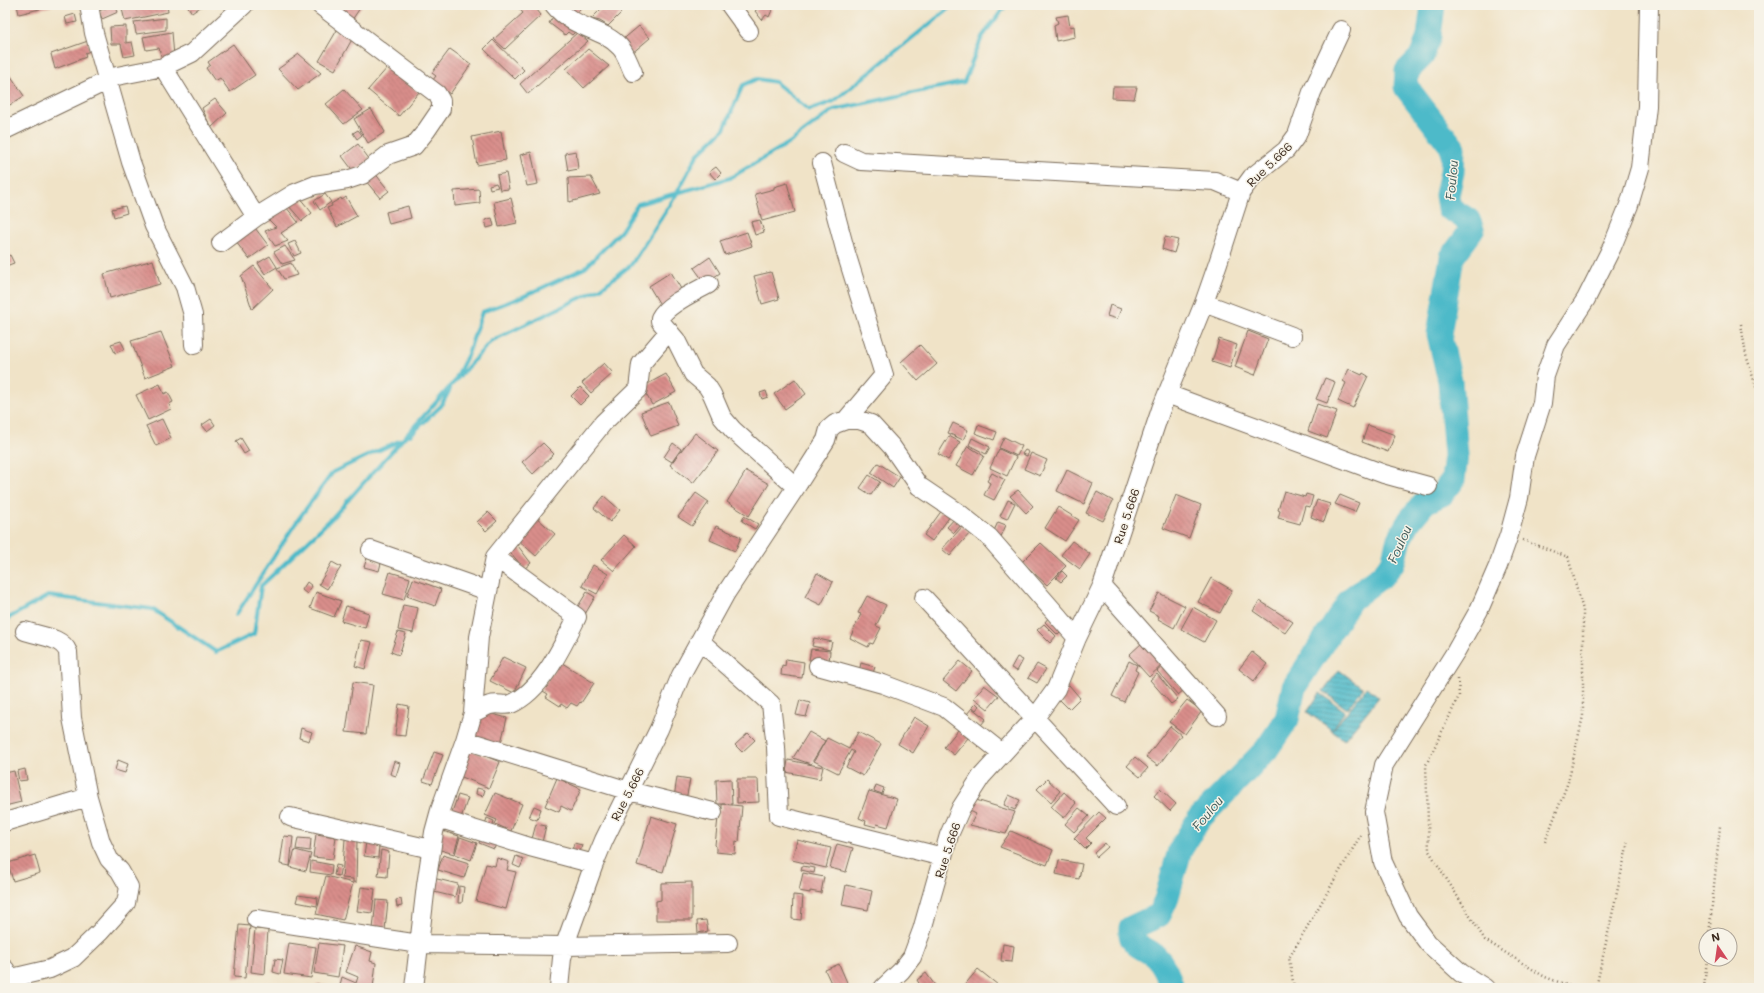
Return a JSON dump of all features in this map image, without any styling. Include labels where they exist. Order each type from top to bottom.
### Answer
[{"type":"street","points":[[88,5],[94,33],[131,162],[154,226],[185,287],[193,315],[194,346]]},
{"type":"street","points":[[5,130],[117,76],[163,67],[192,53],[244,5]]},
{"type":"street","points":[[220,243],[256,217],[295,193],[315,185],[347,180],[362,175],[388,155],[414,146],[441,108],[441,101],[437,94],[320,5]]},
{"type":"street","points":[[554,5],[574,23],[609,39],[621,47],[633,72]]},
{"type":"street","points":[[730,5],[749,31]]},
{"type":"street","points":[[1484,988],[1461,973],[1428,943],[1408,916],[1383,862],[1374,812],[1384,765],[1456,651],[1481,604],[1498,566],[1509,535],[1519,498],[1525,456],[1542,403],[1544,376],[1556,345],[1586,299],[1612,247],[1629,205],[1640,168],[1647,106],[1649,5]]},
{"type":"street","name":"Rue 5.666","points":[[883,988],[901,971],[912,957],[922,930],[949,836],[961,808],[981,777],[1036,718],[1056,689],[1077,638],[1102,586],[1167,394],[1204,303],[1241,192],[1252,178],[1286,150],[1297,135],[1312,92],[1341,30]]},
{"type":"street","points":[[163,67],[256,217]]},
{"type":"street","points":[[844,153],[861,161],[1215,181],[1241,192]]},
{"type":"street","points":[[822,163],[846,253],[884,375],[846,420]]},
{"type":"street","points":[[709,284],[662,313],[660,321],[682,350],[693,374],[707,386],[722,417],[733,430],[796,487]]},
{"type":"street","points":[[1204,303],[1292,336]]},
{"type":"street","points":[[414,988],[431,849],[438,818],[456,762],[466,740],[473,713],[479,637],[495,557],[603,423],[638,389],[641,364],[669,331]]},
{"type":"street","points":[[1167,394],[1384,474],[1428,486]]},
{"type":"street","points":[[846,420],[859,420],[870,424],[892,447],[919,486],[959,513],[989,537],[1077,638]]},
{"type":"street","name":"Rue 5.666","points":[[559,988],[562,958],[565,946],[594,864],[604,840],[659,729],[681,675],[726,593],[826,440],[829,429],[835,424],[846,420]]},
{"type":"street","points":[[371,550],[488,591]]},
{"type":"street","points":[[473,713],[491,705],[510,704],[522,698],[534,686],[554,660],[576,617],[495,557]]},
{"type":"street","points":[[1102,586],[1217,716]]},
{"type":"street","points":[[924,598],[1116,806]]},
{"type":"street","points":[[5,969],[9,976],[16,977],[50,969],[73,958],[100,932],[126,903],[129,887],[120,871],[109,859],[101,842],[88,798],[72,718],[68,652],[65,646],[59,641],[25,631]]},
{"type":"street","points":[[700,641],[771,704],[776,748],[779,816],[943,857]]},
{"type":"street","points":[[818,666],[883,684],[944,707],[1002,754]]},
{"type":"street","points":[[466,740],[629,791],[713,812]]},
{"type":"street","points":[[5,822],[88,798]]},
{"type":"street","points":[[290,817],[431,849]]},
{"type":"street","points":[[438,818],[530,847],[594,864]]},
{"type":"street","points":[[256,919],[419,944],[565,946],[728,943]]},
{"type":"path","points":[[1740,324],[1746,355],[1759,396]]},
{"type":"path","points":[[1509,535],[1568,557],[1583,610],[1583,716],[1568,782],[1545,842]]},
{"type":"path","points":[[1456,651],[1459,696],[1426,765],[1429,851],[1485,940],[1545,977],[1575,988]]},
{"type":"path","points":[[1294,988],[1289,958],[1374,812]]},
{"type":"path","points":[[1710,927],[1720,826]]},
{"type":"path","points":[[1596,988],[1628,842]]},
{"type":"path","points":[[1704,988],[1706,967]]},
{"type":"water","points":[[1339,670],[1363,688],[1347,709],[1323,691]]},
{"type":"water","points":[[1367,687],[1379,697],[1344,740],[1332,731]]},
{"type":"water","points":[[1320,693],[1345,711],[1332,730],[1307,712]]},
{"type":"building","points":[[17,5],[52,5],[52,6],[19,14]]},
{"type":"building","points":[[115,5],[118,12],[102,19],[99,11]]},
{"type":"building","points":[[121,5],[167,5],[168,12],[125,21]]},
{"type":"building","points":[[187,5],[203,5],[192,13]]},
{"type":"building","points":[[333,5],[362,5],[348,26]]},
{"type":"building","points":[[516,5],[533,5],[541,15],[505,49],[494,39],[523,13]]},
{"type":"building","points":[[563,5],[582,5],[576,16]]},
{"type":"building","points":[[605,5],[614,5],[623,11],[608,26],[600,21],[591,19]]},
{"type":"building","points":[[762,5],[768,5],[772,10],[769,17],[766,15],[762,20],[755,11]]},
{"type":"building","points":[[556,12],[579,28],[572,35],[568,32],[565,35],[549,23]]},
{"type":"building","points":[[75,14],[77,22],[67,24],[65,17]]},
{"type":"building","points":[[1068,15],[1070,27],[1074,26],[1075,37],[1056,41],[1054,25],[1058,23],[1056,17]]},
{"type":"building","points":[[166,18],[166,30],[136,34],[134,22]]},
{"type":"building","points":[[340,25],[355,34],[335,70],[319,61]]},
{"type":"building","points":[[126,26],[126,43],[132,42],[135,55],[124,57],[121,44],[111,44],[110,27]]},
{"type":"building","points":[[639,26],[650,38],[631,54],[620,42]]},
{"type":"building","points":[[172,32],[174,57],[163,64],[159,48],[146,50],[143,37]]},
{"type":"building","points":[[578,32],[588,41],[528,94],[520,84]]},
{"type":"building","points":[[493,40],[524,70],[515,79],[484,49]]},
{"type":"building","points":[[88,41],[90,51],[85,53],[86,57],[55,69],[51,54]]},
{"type":"building","points":[[233,44],[255,75],[230,92],[220,78],[215,81],[206,68],[210,65],[208,62]]},
{"type":"building","points":[[450,49],[471,64],[450,94],[432,81],[436,76],[432,73]]},
{"type":"building","points":[[588,49],[609,66],[584,88],[566,69]]},
{"type":"building","points":[[299,54],[321,73],[298,90],[278,69]]},
{"type":"building","points":[[5,67],[24,96],[5,108]]},
{"type":"building","points":[[388,67],[419,92],[399,116],[368,90]]},
{"type":"building","points":[[1113,87],[1137,87],[1134,99],[1112,98]]},
{"type":"building","points":[[344,89],[363,110],[344,124],[326,104]]},
{"type":"building","points":[[215,99],[227,113],[211,128],[202,108]]},
{"type":"building","points":[[371,109],[385,132],[368,143],[354,119]]},
{"type":"building","points":[[358,130],[362,135],[357,139],[353,133]]},
{"type":"building","points":[[501,131],[506,160],[477,165],[472,137]]},
{"type":"building","points":[[358,144],[370,160],[354,172],[342,156]]},
{"type":"building","points":[[576,151],[578,169],[568,171],[565,153]]},
{"type":"building","points":[[531,152],[538,184],[527,186],[520,155]]},
{"type":"building","points":[[716,167],[721,173],[715,179],[709,172]]},
{"type":"building","points":[[374,172],[389,191],[380,198],[365,180]]},
{"type":"building","points":[[506,173],[509,189],[500,190],[497,175]]},
{"type":"building","points":[[591,177],[600,194],[569,202],[568,178]]},
{"type":"building","points":[[496,183],[498,187],[490,189],[489,185]]},
{"type":"building","points":[[787,183],[795,212],[762,221],[755,194],[774,189],[774,187]]},
{"type":"building","points":[[479,189],[480,203],[455,206],[454,191]]},
{"type":"building","points":[[325,194],[331,202],[320,210],[314,201]]},
{"type":"building","points":[[299,197],[312,213],[302,221],[288,205]]},
{"type":"building","points":[[346,197],[357,216],[337,227],[327,208],[332,206],[331,204],[341,198],[342,200]]},
{"type":"building","points":[[511,198],[517,223],[499,227],[494,202]]},
{"type":"building","points":[[125,206],[127,213],[114,217],[112,209]]},
{"type":"building","points":[[408,206],[411,218],[389,224],[386,212]]},
{"type":"building","points":[[286,207],[298,222],[281,233],[288,241],[275,246],[265,231],[276,227],[268,219]]},
{"type":"building","points":[[492,218],[494,226],[487,228],[485,220]]},
{"type":"building","points":[[760,220],[764,232],[755,235],[751,222]]},
{"type":"building","points":[[252,224],[268,245],[249,259],[233,238]]},
{"type":"building","points":[[747,232],[752,246],[725,255],[720,241]]},
{"type":"building","points":[[1165,237],[1178,240],[1174,253],[1162,249]]},
{"type":"building","points":[[295,241],[301,253],[294,256],[288,244]]},
{"type":"building","points":[[285,246],[295,260],[282,264],[274,252]]},
{"type":"building","points":[[10,255],[14,263],[6,266],[5,258]]},
{"type":"building","points":[[270,256],[277,267],[265,274],[258,263]]},
{"type":"building","points":[[710,257],[720,273],[705,283],[694,268]]},
{"type":"building","points":[[153,260],[160,284],[110,298],[104,274]]},
{"type":"building","points":[[291,263],[297,275],[284,279],[277,268]]},
{"type":"building","points":[[254,266],[273,289],[252,309],[241,276]]},
{"type":"building","points":[[671,272],[684,294],[662,308],[649,286]]},
{"type":"building","points":[[771,272],[779,299],[762,304],[754,276]]},
{"type":"building","points":[[1110,305],[1121,309],[1117,319],[1107,316]]},
{"type":"building","points":[[1248,331],[1268,339],[1255,375],[1235,367]]},
{"type":"building","points":[[161,332],[175,366],[145,378],[131,341]]},
{"type":"building","points":[[1219,339],[1237,345],[1230,368],[1212,362]]},
{"type":"building","points":[[121,341],[125,349],[115,353],[111,344]]},
{"type":"building","points":[[920,345],[937,364],[918,381],[901,362]]},
{"type":"building","points":[[604,363],[613,373],[591,393],[582,383]]},
{"type":"building","points":[[1349,369],[1368,376],[1353,408],[1338,401],[1346,383],[1343,381]]},
{"type":"building","points":[[666,374],[676,392],[652,405],[642,387]]},
{"type":"building","points":[[1325,378],[1335,382],[1327,403],[1316,399]]},
{"type":"building","points":[[795,379],[806,394],[785,409],[774,394]]},
{"type":"building","points":[[160,384],[164,394],[168,392],[173,402],[169,404],[171,409],[148,420],[136,395]]},
{"type":"building","points":[[580,387],[589,396],[580,405],[571,396]]},
{"type":"building","points":[[766,391],[768,397],[762,399],[760,393]]},
{"type":"building","points":[[669,402],[678,426],[651,436],[641,412]]},
{"type":"building","points":[[1317,404],[1337,411],[1327,438],[1308,431]]},
{"type":"building","points":[[162,419],[171,438],[156,446],[146,426]]},
{"type":"building","points":[[211,419],[215,425],[207,431],[202,425]]},
{"type":"building","points":[[953,423],[968,430],[963,440],[948,433]]},
{"type":"building","points":[[978,425],[997,432],[994,440],[975,433]]},
{"type":"building","points":[[1368,425],[1395,435],[1388,452],[1362,442]]},
{"type":"building","points":[[695,433],[718,451],[693,483],[670,465]]},
{"type":"building","points":[[949,436],[960,442],[948,460],[938,454]]},
{"type":"building","points":[[1004,437],[1022,446],[1017,456],[999,448]]},
{"type":"building","points":[[241,438],[249,451],[244,454],[236,441]]},
{"type":"building","points":[[972,438],[990,447],[986,454],[969,445]]},
{"type":"building","points":[[543,443],[554,454],[533,474],[522,462]]},
{"type":"building","points":[[673,443],[681,449],[672,462],[664,457]]},
{"type":"building","points":[[968,446],[984,456],[973,475],[956,466]]},
{"type":"building","points":[[999,449],[1016,457],[1007,476],[990,468]]},
{"type":"building","points":[[1025,450],[1029,452],[1027,456],[1022,454]]},
{"type":"building","points":[[1031,453],[1047,460],[1040,476],[1024,469]]},
{"type":"building","points":[[878,463],[900,477],[893,488],[871,473]]},
{"type":"building","points":[[1067,470],[1093,483],[1084,504],[1057,491]]},
{"type":"building","points":[[746,471],[769,484],[749,516],[727,502]]},
{"type":"building","points":[[992,473],[1005,480],[994,500],[984,495],[990,483],[987,481]]},
{"type":"building","points":[[869,475],[880,482],[871,495],[860,488]]},
{"type":"building","points":[[1018,490],[1033,506],[1026,513],[1010,496]]},
{"type":"building","points":[[1284,491],[1305,497],[1306,494],[1313,496],[1310,507],[1305,506],[1300,524],[1278,518],[1280,511],[1278,510]]},
{"type":"building","points":[[1097,492],[1113,501],[1103,521],[1086,513]]},
{"type":"building","points":[[696,493],[709,502],[692,526],[678,517]]},
{"type":"building","points":[[1176,495],[1201,505],[1189,538],[1163,528]]},
{"type":"building","points":[[1340,495],[1359,503],[1355,512],[1335,504]]},
{"type":"building","points":[[604,496],[620,510],[610,522],[594,508]]},
{"type":"building","points":[[1008,500],[1015,503],[1007,519],[1000,516]]},
{"type":"building","points":[[1317,500],[1330,504],[1324,522],[1311,517]]},
{"type":"building","points":[[945,506],[953,512],[932,541],[924,535]]},
{"type":"building","points":[[1058,507],[1079,520],[1065,541],[1045,528]]},
{"type":"building","points":[[488,512],[497,521],[486,531],[477,522]]},
{"type":"building","points":[[535,516],[555,534],[536,556],[516,538]]},
{"type":"building","points":[[744,516],[758,524],[755,529],[742,521]]},
{"type":"building","points":[[955,518],[962,524],[954,533],[947,527]]},
{"type":"building","points":[[998,522],[1006,525],[1000,539],[992,535]]},
{"type":"building","points":[[716,526],[741,537],[735,551],[710,540]]},
{"type":"building","points":[[963,526],[970,533],[950,556],[942,549]]},
{"type":"building","points":[[624,535],[636,546],[614,571],[601,560]]},
{"type":"building","points":[[1072,541],[1090,554],[1080,569],[1061,555]]},
{"type":"building","points":[[515,542],[531,563],[524,569],[507,548]]},
{"type":"building","points":[[1041,543],[1066,566],[1047,585],[1022,562]]},
{"type":"building","points":[[367,558],[381,563],[379,571],[364,567]]},
{"type":"building","points":[[332,562],[341,567],[327,589],[319,584]]},
{"type":"building","points":[[593,565],[608,574],[597,594],[582,586]]},
{"type":"building","points":[[1062,571],[1067,576],[1061,582],[1056,578]]},
{"type":"building","points":[[390,572],[410,578],[404,600],[383,594]]},
{"type":"building","points":[[817,573],[833,582],[821,605],[805,597]]},
{"type":"building","points":[[1211,578],[1232,590],[1220,613],[1198,602]]},
{"type":"building","points":[[413,579],[441,589],[435,606],[407,596]]},
{"type":"building","points":[[307,582],[312,586],[307,594],[302,590]]},
{"type":"building","points":[[316,592],[341,601],[334,617],[310,608]]},
{"type":"building","points":[[587,592],[595,597],[584,616],[575,611]]},
{"type":"building","points":[[1159,593],[1185,606],[1174,628],[1158,619],[1159,616],[1149,611]]},
{"type":"building","points":[[867,596],[886,605],[876,626],[881,628],[873,644],[870,643],[868,647],[850,638],[861,614],[858,613]]},
{"type":"building","points":[[1260,601],[1293,622],[1285,633],[1253,611]]},
{"type":"building","points":[[403,605],[418,608],[413,633],[398,630]]},
{"type":"building","points":[[346,606],[369,613],[365,628],[341,621]]},
{"type":"building","points":[[1193,607],[1216,620],[1204,642],[1181,629]]},
{"type":"building","points":[[1049,617],[1063,630],[1058,635],[1045,622]]},
{"type":"building","points":[[1044,624],[1056,636],[1050,643],[1037,630]]},
{"type":"building","points":[[398,632],[406,634],[399,655],[391,652]]},
{"type":"building","points":[[814,638],[832,642],[830,650],[812,646]]},
{"type":"building","points":[[361,640],[372,642],[365,669],[355,666]]},
{"type":"building","points":[[1143,642],[1163,664],[1149,677],[1129,655]]},
{"type":"building","points":[[811,649],[830,651],[829,663],[809,660]]},
{"type":"building","points":[[1252,652],[1267,664],[1254,681],[1239,669]]},
{"type":"building","points":[[503,657],[526,668],[514,693],[490,681]]},
{"type":"building","points":[[1017,657],[1023,660],[1017,671],[1011,668]]},
{"type":"building","points":[[786,659],[804,662],[802,678],[781,675],[782,665],[785,666]]},
{"type":"building","points":[[559,661],[594,683],[581,703],[580,702],[577,706],[571,703],[567,708],[561,704],[560,706],[546,697],[548,694],[541,690]]},
{"type":"building","points":[[960,661],[972,671],[956,691],[943,681]]},
{"type":"building","points":[[1129,661],[1137,665],[1135,670],[1138,672],[1124,702],[1112,696]]},
{"type":"building","points":[[861,663],[875,667],[872,676],[859,672]]},
{"type":"building","points":[[1037,664],[1046,669],[1037,683],[1028,678]]},
{"type":"building","points":[[1163,666],[1184,690],[1178,695],[1157,671]]},
{"type":"building","points":[[1157,674],[1178,699],[1171,704],[1150,680]]},
{"type":"building","points":[[353,682],[373,685],[366,734],[346,732]]},
{"type":"building","points":[[984,685],[999,696],[988,709],[974,698]]},
{"type":"building","points":[[1069,685],[1080,698],[1069,709],[1057,697]]},
{"type":"building","points":[[800,700],[810,703],[806,717],[796,715]]},
{"type":"building","points":[[1187,700],[1202,711],[1185,734],[1169,722]]},
{"type":"building","points":[[976,703],[979,706],[976,710],[972,707]]},
{"type":"building","points":[[399,704],[409,706],[405,736],[395,735]]},
{"type":"building","points":[[972,708],[986,719],[981,725],[967,714]]},
{"type":"building","points":[[481,711],[507,718],[500,747],[473,740]]},
{"type":"building","points":[[914,717],[929,726],[913,753],[898,744]]},
{"type":"building","points":[[1170,726],[1181,735],[1158,766],[1146,757]]},
{"type":"building","points":[[301,728],[312,732],[309,741],[299,738]]},
{"type":"building","points":[[958,730],[968,738],[954,755],[944,747]]},
{"type":"building","points":[[809,732],[825,741],[811,764],[793,758]]},
{"type":"building","points":[[858,732],[881,744],[863,776],[846,767],[854,752],[851,750],[838,773],[814,761],[827,738],[849,749]]},
{"type":"building","points":[[748,733],[755,740],[742,752],[735,745]]},
{"type":"building","points":[[468,749],[500,762],[489,788],[457,775]]},
{"type":"building","points":[[434,752],[443,755],[432,784],[423,781]]},
{"type":"building","points":[[1135,757],[1148,768],[1140,777],[1127,766]]},
{"type":"building","points":[[118,760],[128,764],[125,773],[115,770]]},
{"type":"building","points":[[788,760],[823,767],[820,779],[786,772]]},
{"type":"building","points":[[394,761],[400,763],[396,776],[390,774]]},
{"type":"building","points":[[25,769],[27,780],[19,781],[17,771]]},
{"type":"building","points":[[14,771],[21,802],[5,806],[5,773]]},
{"type":"building","points":[[677,777],[690,779],[686,800],[674,798]]},
{"type":"building","points":[[557,778],[581,789],[571,811],[561,806],[559,812],[545,806]]},
{"type":"building","points":[[731,779],[732,804],[717,804],[716,780]]},
{"type":"building","points":[[737,779],[758,779],[759,802],[737,803]]},
{"type":"building","points":[[1047,779],[1060,791],[1051,802],[1037,789]]},
{"type":"building","points":[[876,785],[884,788],[882,794],[874,791]]},
{"type":"building","points":[[477,788],[485,790],[483,796],[476,794]]},
{"type":"building","points":[[1160,789],[1176,804],[1170,811],[1154,796]]},
{"type":"building","points":[[869,791],[897,799],[888,827],[877,824],[876,827],[865,824],[866,821],[859,818]]},
{"type":"building","points":[[1064,792],[1076,803],[1064,818],[1051,807]]},
{"type":"building","points":[[495,793],[522,804],[511,831],[495,824],[497,820],[485,815]]},
{"type":"building","points":[[458,795],[468,798],[461,818],[451,815]]},
{"type":"building","points":[[1009,795],[1020,800],[1015,810],[1004,805]]},
{"type":"building","points":[[976,800],[1015,812],[1006,834],[970,825],[976,814],[970,811]]},
{"type":"building","points":[[722,804],[742,806],[739,842],[736,841],[735,854],[716,852],[715,845],[719,809],[722,809]]},
{"type":"building","points":[[534,806],[541,809],[537,820],[529,817]]},
{"type":"building","points":[[1079,808],[1089,816],[1074,832],[1065,824]]},
{"type":"building","points":[[1099,812],[1106,818],[1086,838],[1091,843],[1085,849],[1074,838]]},
{"type":"building","points":[[651,816],[677,824],[663,872],[637,865]]},
{"type":"building","points":[[487,818],[494,821],[492,827],[485,825]]},
{"type":"building","points":[[536,824],[546,826],[542,842],[532,839]]},
{"type":"building","points":[[439,830],[459,836],[454,854],[434,848]]},
{"type":"building","points":[[1011,831],[1053,850],[1047,865],[1000,847]]},
{"type":"building","points":[[316,834],[336,837],[333,859],[313,857]]},
{"type":"building","points":[[284,836],[293,837],[290,866],[280,864]]},
{"type":"building","points":[[481,836],[497,842],[494,849],[479,843]]},
{"type":"building","points":[[460,837],[477,843],[471,860],[455,854]]},
{"type":"building","points":[[298,838],[311,839],[310,851],[296,849]]},
{"type":"building","points":[[345,839],[357,840],[356,883],[353,882],[353,879],[342,878]]},
{"type":"building","points":[[797,840],[831,848],[826,868],[792,860]]},
{"type":"building","points":[[366,842],[379,845],[378,858],[364,856]]},
{"type":"building","points":[[574,843],[582,845],[579,856],[571,854]]},
{"type":"building","points":[[1105,843],[1108,847],[1097,857],[1094,853]]},
{"type":"building","points":[[837,844],[853,848],[846,872],[830,868]]},
{"type":"building","points":[[295,850],[311,854],[306,871],[290,867]]},
{"type":"building","points":[[381,850],[389,852],[387,877],[378,876]]},
{"type":"building","points":[[35,855],[40,873],[13,881],[8,863]]},
{"type":"building","points":[[443,855],[469,863],[464,878],[438,870]]},
{"type":"building","points":[[516,856],[524,859],[520,868],[513,865]]},
{"type":"building","points":[[497,858],[509,862],[507,870],[516,872],[506,909],[476,901],[486,864],[495,866]]},
{"type":"building","points":[[1059,860],[1082,864],[1079,879],[1056,874]]},
{"type":"building","points":[[311,861],[332,865],[331,875],[310,872]]},
{"type":"building","points":[[336,865],[341,866],[339,876],[334,875]]},
{"type":"building","points":[[802,866],[815,868],[814,873],[801,870]]},
{"type":"building","points":[[803,873],[824,877],[821,893],[799,891]]},
{"type":"building","points":[[326,876],[353,883],[343,920],[316,914]]},
{"type":"building","points":[[433,878],[458,884],[455,897],[430,891]]},
{"type":"building","points":[[692,882],[692,920],[656,920],[656,901],[661,900],[661,883]]},
{"type":"building","points":[[846,885],[872,891],[868,910],[842,905]]},
{"type":"building","points":[[459,886],[464,887],[462,903],[458,903]]},
{"type":"building","points":[[361,887],[375,889],[372,913],[357,911]]},
{"type":"building","points":[[298,895],[318,898],[317,906],[296,902]]},
{"type":"building","points":[[793,895],[803,896],[801,920],[792,919]]},
{"type":"building","points":[[401,899],[402,906],[397,907],[396,900]]},
{"type":"building","points":[[376,900],[388,901],[385,930],[373,929]]},
{"type":"building","points":[[706,920],[708,931],[698,933],[697,921]]},
{"type":"building","points":[[239,925],[250,926],[245,978],[234,977]]},
{"type":"building","points":[[255,929],[268,930],[265,974],[251,972]]},
{"type":"building","points":[[289,943],[316,947],[311,978],[284,974]]},
{"type":"building","points":[[319,943],[343,946],[338,977],[314,973]]},
{"type":"building","points":[[1003,944],[1014,946],[1012,962],[1001,961]]},
{"type":"building","points":[[355,946],[372,952],[370,961],[376,963],[373,988],[350,988],[340,985],[342,977],[356,983],[358,977],[346,972]]},
{"type":"building","points":[[275,959],[283,960],[280,974],[273,972]]},
{"type":"building","points":[[839,964],[849,987],[847,988],[832,988],[825,970]]},
{"type":"building","points":[[978,969],[998,985],[995,988],[962,988]]},
{"type":"building","points":[[926,973],[937,988],[922,988],[917,980]]},
{"type":"building","points":[[317,984],[332,987],[332,988],[316,988]]},
{"type":"waterway","points":[[5,620],[48,596],[152,609],[216,652],[254,634],[261,586],[332,518],[491,341],[601,288],[631,265],[676,195],[697,155],[724,129],[743,85],[757,79],[775,82],[809,110],[834,101],[953,5]]},
{"type":"waterway","points":[[456,378],[468,354],[482,312],[522,297],[585,268],[621,231],[638,204],[730,178],[789,143],[833,110],[964,82],[982,37],[1006,5]]},
{"type":"waterway","name":"Foulou","points":[[1172,988],[1166,971],[1159,960],[1152,953],[1135,943],[1131,935],[1131,928],[1159,915],[1166,900],[1180,850],[1199,819],[1266,750],[1287,719],[1294,687],[1351,599],[1384,574],[1393,562],[1399,539],[1410,520],[1425,502],[1442,494],[1453,480],[1456,455],[1450,381],[1439,334],[1452,257],[1472,230],[1468,220],[1449,208],[1447,195],[1452,172],[1453,148],[1406,87],[1407,71],[1422,56],[1429,36],[1433,5]]},
{"type":"waterway","points":[[410,435],[441,406],[450,389]]},
{"type":"waterway","points":[[236,615],[297,521],[333,472],[401,440]]}]
